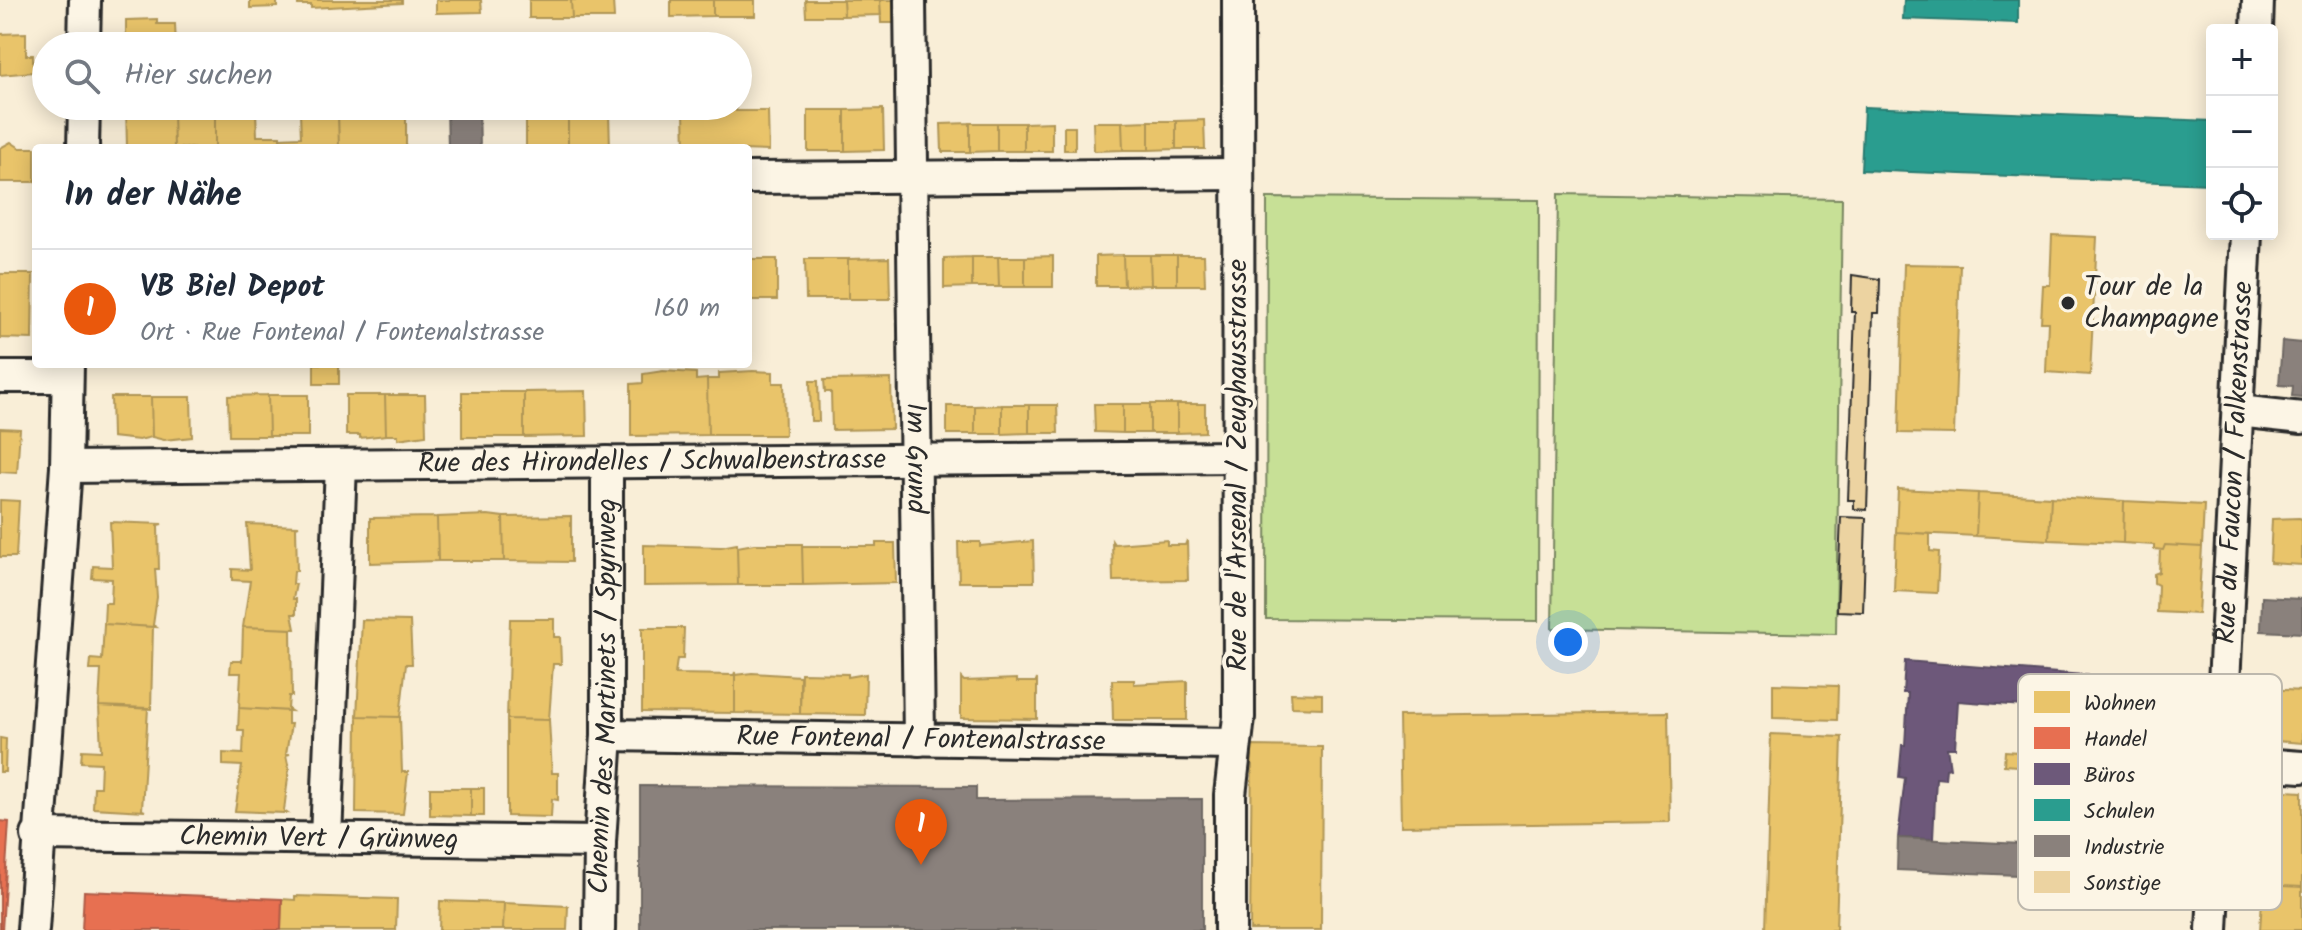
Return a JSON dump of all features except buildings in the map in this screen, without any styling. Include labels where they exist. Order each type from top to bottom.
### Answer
[{"type":"street","points":[[84,32],[85,0]]},
{"type":"street","name":"Im Grund","points":[[910,0],[918,460],[919,740]]},
{"type":"street","name":"Rue de l'Arsenal / Zeughausstrasse","points":[[1230,930],[1230,795],[1239,717],[1238,0]]},
{"type":"street","points":[[2257,24],[2258,0]]},
{"type":"street","points":[[83,144],[84,120]]},
{"type":"street","points":[[752,178],[1238,174]]},
{"type":"street","name":"Rue du Faucon / Falkenstrasse","points":[[2224,674],[2246,240]]},
{"type":"street","points":[[0,377],[68,371],[66,467],[37,835],[33,930]]},
{"type":"street","points":[[2238,411],[2302,418]]},
{"type":"street","name":"Rue des Hirondelles / Schwalbenstrasse","points":[[66,467],[1238,457]]},
{"type":"street","name":"Chemin des Martinets / Spyriweg","points":[[599,930],[600,842],[607,735],[607,462]]},
{"type":"street","points":[[326,838],[341,465]]},
{"type":"street","name":"Rue Fontenal / Fontenalstrasse","points":[[607,735],[1235,744]]},
{"type":"street","points":[[2282,766],[2302,767]]},
{"type":"street","name":"Chemin Vert / Grünweg","points":[[37,835],[600,842]]},
{"type":"street","name":"Rue du Faucon / Falkenstrasse","points":[[2212,930],[2213,910]]},
{"type":"green space","points":[[1558,194],[1842,199],[1836,634],[1552,629]]},
{"type":"green space","points":[[1267,198],[1539,200],[1538,621],[1266,619]]},
{"type":"place","name":"Tour de la Champagne","points":[[2068,303]]},
{"type":"place","name":"VB Biel Depot","points":[[921,865]]}]
